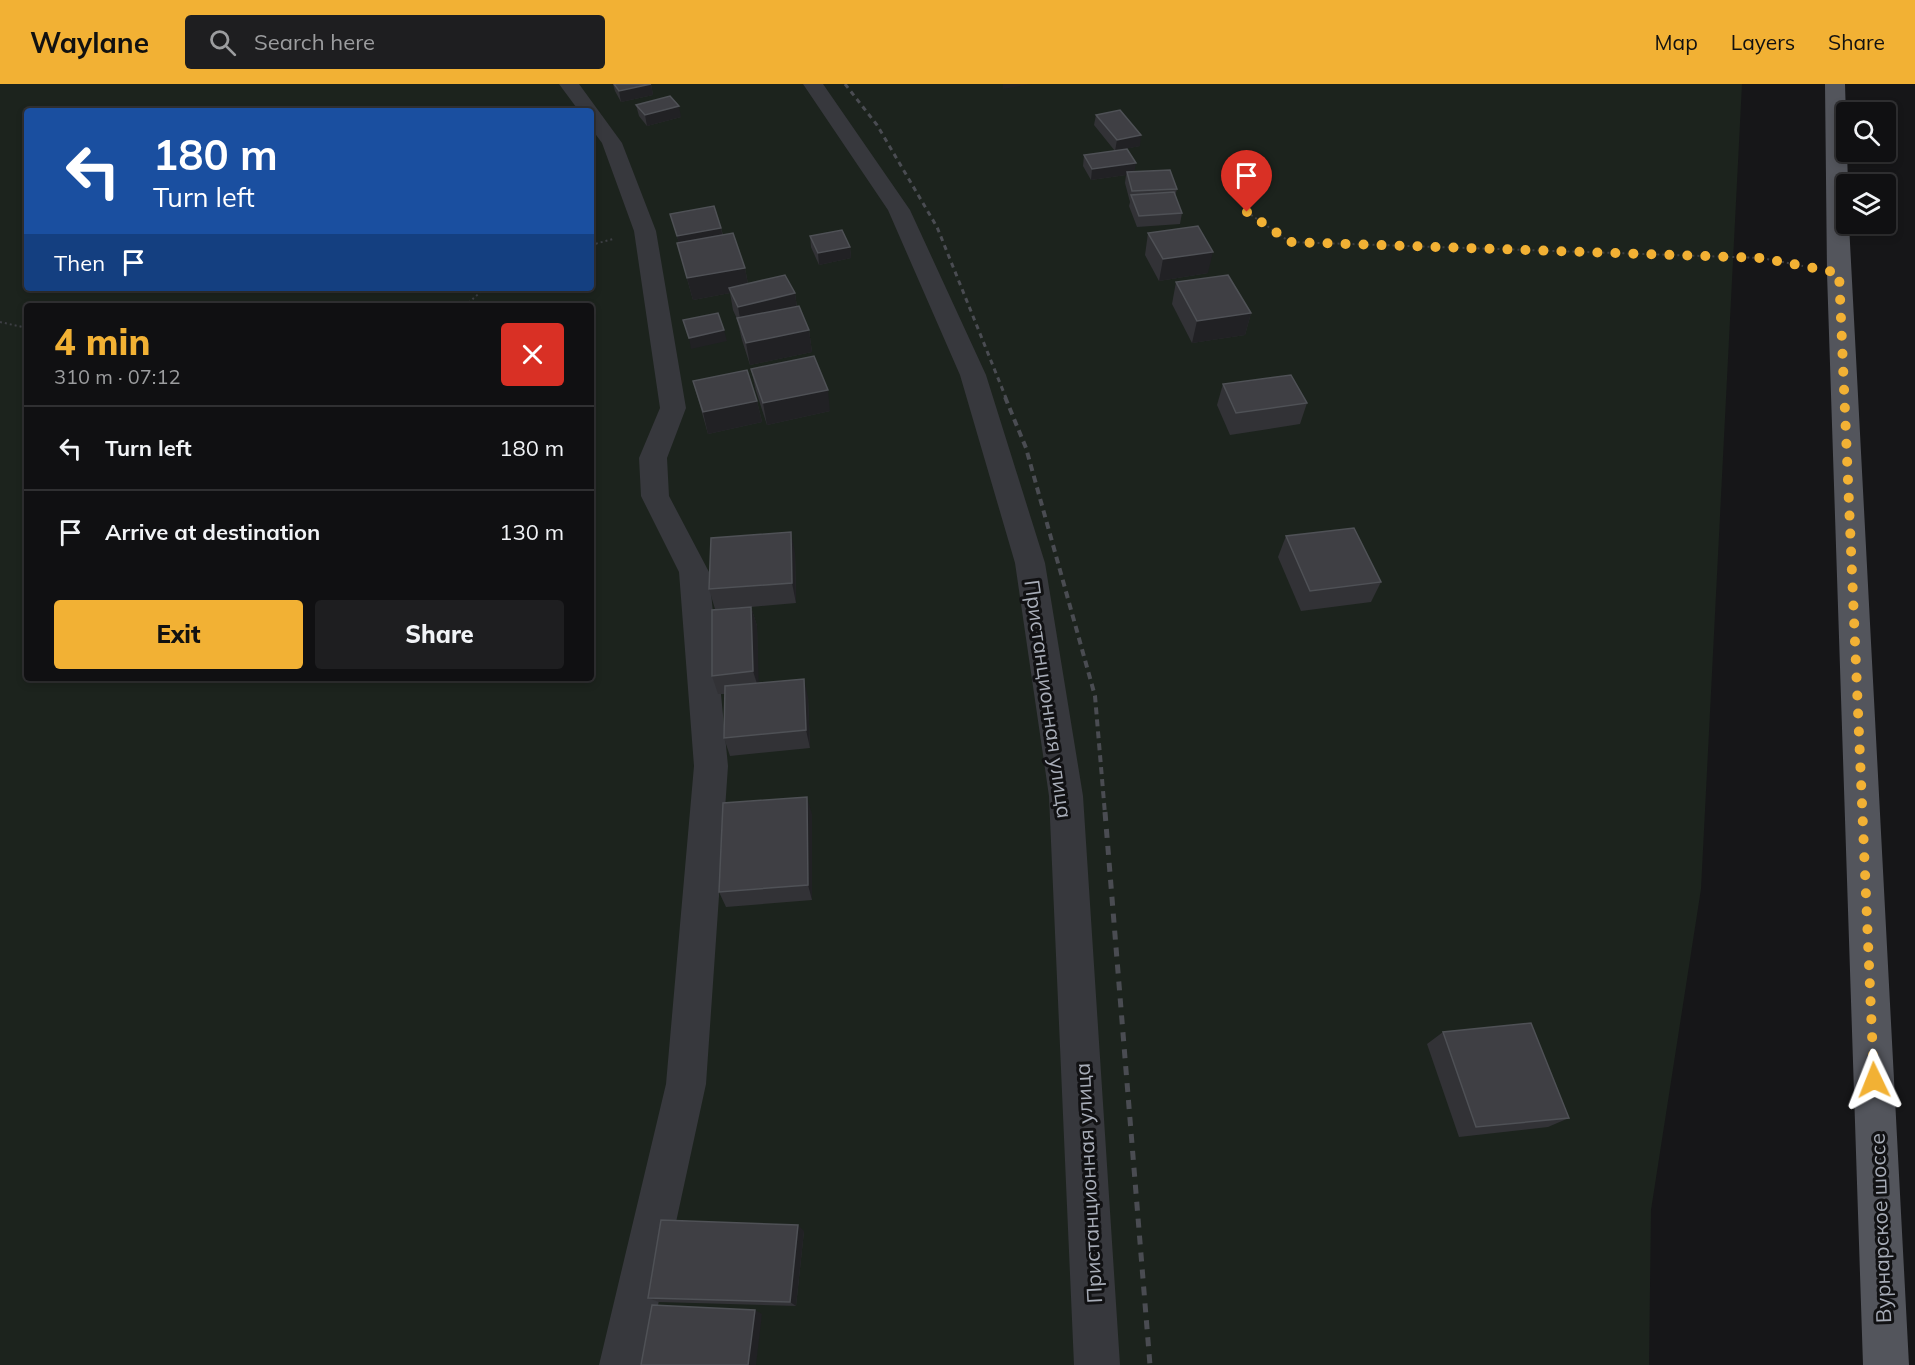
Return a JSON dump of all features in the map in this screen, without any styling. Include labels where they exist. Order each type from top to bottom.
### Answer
[{"type":"main road","name":"Вурнарское шоссе","points":[[1835,84],[1839,273],[1886,1365]]},
{"type":"street","points":[[569,84],[587,108]]},
{"type":"street","name":"Пристанционная улица","points":[[813,84],[898,210],[973,375],[1030,563],[1066,796],[1097,1365]]},
{"type":"street","points":[[594,118],[612,143],[645,231],[673,408],[653,458],[655,496],[694,572],[711,766],[686,1084],[622,1365]]},
{"type":"path","points":[[1247,212],[1290,242],[1762,258],[1839,273]]},
{"type":"path","points":[[468,303],[482,291]]},
{"type":"path","points":[[0,322],[24,327]]},
{"type":"shaded area","points":[[0,84],[1742,84],[1701,889],[1651,1210],[1649,1365],[0,1365]]},
{"type":"building","points":[[614,84],[651,84],[619,91]]},
{"type":"building","points":[[670,96],[679,106],[645,115],[636,105]]},
{"type":"building","points":[[1120,110],[1141,135],[1117,140],[1096,115]]},
{"type":"building","points":[[1127,149],[1136,163],[1092,169],[1084,155]]},
{"type":"building","points":[[1170,170],[1177,189],[1132,191],[1127,172]]},
{"type":"building","points":[[1174,192],[1182,213],[1139,216],[1131,195]]},
{"type":"building","points":[[714,206],[721,228],[677,236],[670,214]]},
{"type":"building","points":[[1198,226],[1213,252],[1163,259],[1148,233]]},
{"type":"building","points":[[842,230],[850,247],[818,253],[810,236]]},
{"type":"building","points":[[733,233],[745,268],[687,278],[677,243]]},
{"type":"building","points":[[785,275],[795,293],[738,307],[729,288]]},
{"type":"building","points":[[1228,275],[1251,313],[1197,321],[1176,282]]},
{"type":"building","points":[[799,306],[809,330],[746,343],[737,318]]},
{"type":"building","points":[[718,313],[724,330],[689,338],[683,320]]},
{"type":"building","points":[[814,356],[828,390],[763,403],[751,369]]},
{"type":"building","points":[[747,370],[757,401],[703,412],[693,381]]},
{"type":"building","points":[[1291,375],[1307,403],[1236,413],[1223,384]]},
{"type":"building","points":[[1354,528],[1381,582],[1310,591],[1286,536]]},
{"type":"building","points":[[791,532],[792,583],[709,589],[711,538]]},
{"type":"building","points":[[751,607],[753,671],[712,676],[712,610]]},
{"type":"building","points":[[804,679],[806,730],[724,738],[725,686]]},
{"type":"building","points":[[807,797],[808,885],[719,892],[723,803]]},
{"type":"building","points":[[1531,1023],[1569,1118],[1476,1127],[1443,1032]]},
{"type":"building","points":[[661,1220],[798,1225],[790,1302],[648,1298]]},
{"type":"building","points":[[652,1305],[755,1310],[748,1365],[641,1365]]},
{"type":"railway","points":[[845,84],[877,125],[937,227],[1006,398]]},
{"type":"railway","points":[[1005,397],[1026,448],[1095,696],[1105,814]]},
{"type":"railway","points":[[1105,812],[1150,1365]]},
{"type":"route","points":[[1247,212],[1290,242],[1762,258],[1839,273],[1874,1080]]}]
